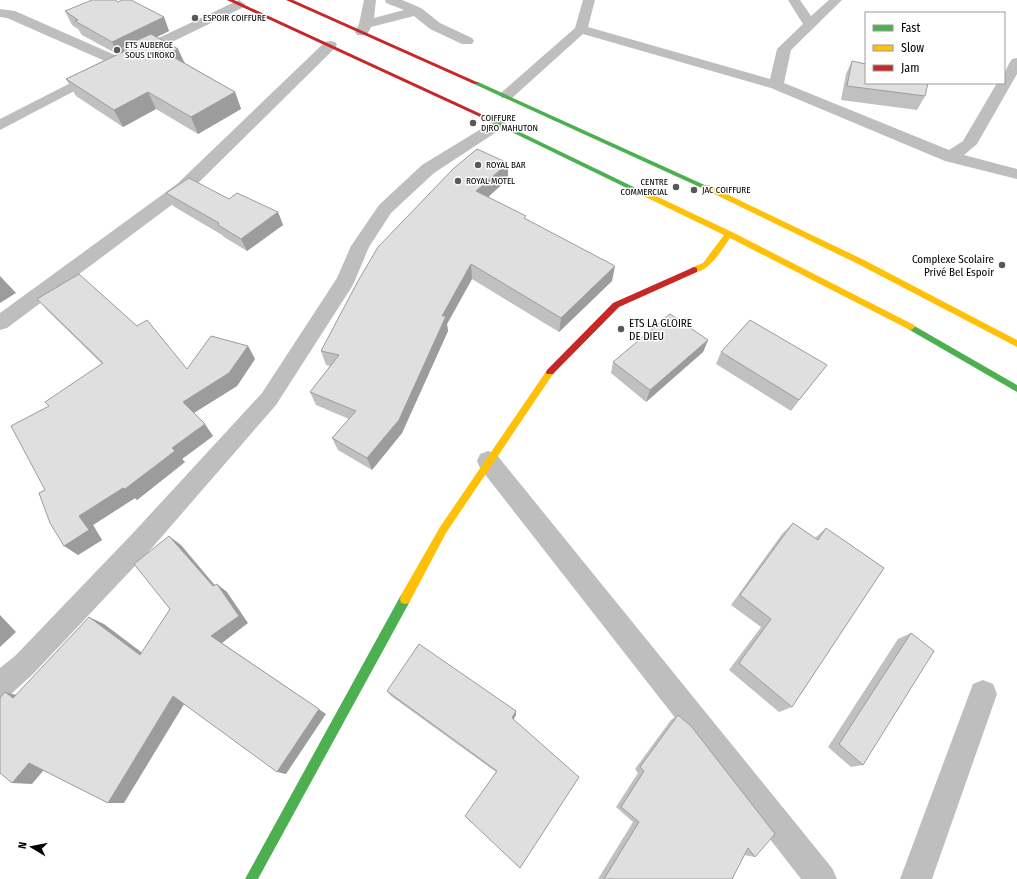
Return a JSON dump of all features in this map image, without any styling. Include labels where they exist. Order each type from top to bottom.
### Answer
[{"type":"main road","points":[[289,0],[364,28],[749,206],[956,310],[1017,344]]},
{"type":"main road","points":[[234,2],[499,124],[729,234],[914,329],[1017,389]]},
{"type":"main road","points":[[251,879],[443,530],[548,374],[616,304],[706,265],[729,234]]},
{"type":"street","points":[[364,28],[370,0]]},
{"type":"street","points":[[391,0],[416,11],[435,26],[466,41]]},
{"type":"street","points":[[507,95],[582,29],[589,0]]},
{"type":"street","points":[[794,0],[810,25]]},
{"type":"street","points":[[776,85],[784,49],[836,0]]},
{"type":"street","points":[[0,125],[234,2]]},
{"type":"street","points":[[364,28],[416,11]]},
{"type":"street","points":[[0,13],[10,14],[119,62]]},
{"type":"street","points":[[582,29],[776,85],[951,157],[1017,174]]},
{"type":"street","points":[[0,323],[183,188],[330,45]]},
{"type":"street","points":[[1005,82],[1017,62]]},
{"type":"street","points":[[951,157],[969,144],[1004,84]]},
{"type":"street","points":[[0,685],[24,665],[142,541],[269,399],[346,280],[360,246],[385,209],[428,169],[499,124]]},
{"type":"street","points":[[969,144],[984,165]]},
{"type":"street","points":[[488,461],[821,879]]},
{"type":"street","points":[[916,879],[984,694]]},
{"type":"building","points":[[92,0],[115,0],[118,2],[122,0],[131,0],[164,17],[112,42],[75,21],[78,20],[65,11]]},
{"type":"building","points":[[151,34],[178,49],[168,54],[235,92],[191,117],[148,92],[114,110],[66,79],[127,50],[122,47]]},
{"type":"building","points":[[852,61],[865,64],[865,84],[928,84],[925,96],[847,86]]},
{"type":"building","points":[[477,149],[508,163],[476,191],[526,216],[524,218],[615,266],[561,318],[471,264],[442,316],[446,316],[399,420],[367,458],[332,438],[356,411],[310,392],[339,355],[321,351],[378,247],[454,168]]},
{"type":"building","points":[[189,178],[229,199],[237,193],[278,212],[241,239],[218,225],[219,223],[166,193]]},
{"type":"building","points":[[79,274],[137,326],[147,320],[187,369],[211,336],[248,346],[229,373],[183,402],[205,424],[172,448],[175,451],[125,489],[123,488],[79,516],[89,530],[64,546],[50,523],[39,493],[45,490],[11,426],[49,406],[45,402],[103,363],[37,299]]},
{"type":"building","points":[[670,314],[708,340],[650,390],[613,362]]},
{"type":"building","points":[[750,320],[827,365],[799,400],[721,352]]},
{"type":"building","points":[[793,523],[818,540],[826,528],[884,568],[792,707],[739,663],[771,619],[740,595]]},
{"type":"building","points":[[169,536],[213,586],[217,584],[239,616],[211,636],[319,709],[277,772],[173,696],[108,803],[29,763],[12,783],[0,773],[0,698],[5,692],[13,698],[89,617],[140,655],[170,609],[134,564]]},
{"type":"building","points":[[911,633],[934,651],[863,765],[839,744]]},
{"type":"building","points":[[419,644],[516,711],[512,718],[579,777],[520,868],[465,816],[497,771],[387,691]]},
{"type":"building","points":[[678,715],[691,726],[775,834],[755,857],[748,848],[732,879],[604,879],[639,822],[621,807],[644,771],[640,767]]},
{"type":"traffic: fast","points":[[476,83],[706,187]]},
{"type":"traffic: fast","points":[[491,120],[637,190]]},
{"type":"traffic: fast","points":[[911,327],[1017,389]]},
{"type":"traffic: fast","points":[[251,879],[405,599]]},
{"type":"traffic: slow","points":[[706,187],[861,262],[1017,344]]},
{"type":"traffic: slow","points":[[637,190],[729,234],[911,327]]},
{"type":"traffic: slow","points":[[694,270],[706,265],[729,234]]},
{"type":"traffic: slow","points":[[405,599],[443,530],[550,372]]},
{"type":"traffic: jam","points":[[230,0],[491,120]]},
{"type":"traffic: jam","points":[[289,0],[476,83]]},
{"type":"traffic: jam","points":[[550,372],[616,305],[694,270]]},
{"type":"place","name":"ESPOIR COIFFURE","points":[[195,18]]},
{"type":"place","name":"ETS AUBERGE SOUS L'IROKO","points":[[117,50]]},
{"type":"place","name":"COIFFURE DJRO MAHUTON","points":[[473,123]]},
{"type":"place","name":"ROYAL BAR","points":[[478,165]]},
{"type":"place","name":"ROYAL MOTEL","points":[[458,181]]},
{"type":"place","name":"CENTRE COMMERCIAL","points":[[676,187]]},
{"type":"place","name":"JAC COIFFURE","points":[[694,190]]},
{"type":"place","name":"Complexe Scolaire Privé Bel Espoir","points":[[1002,265]]},
{"type":"place","name":"ETS LA GLOIRE DE DIEU","points":[[621,329]]}]
